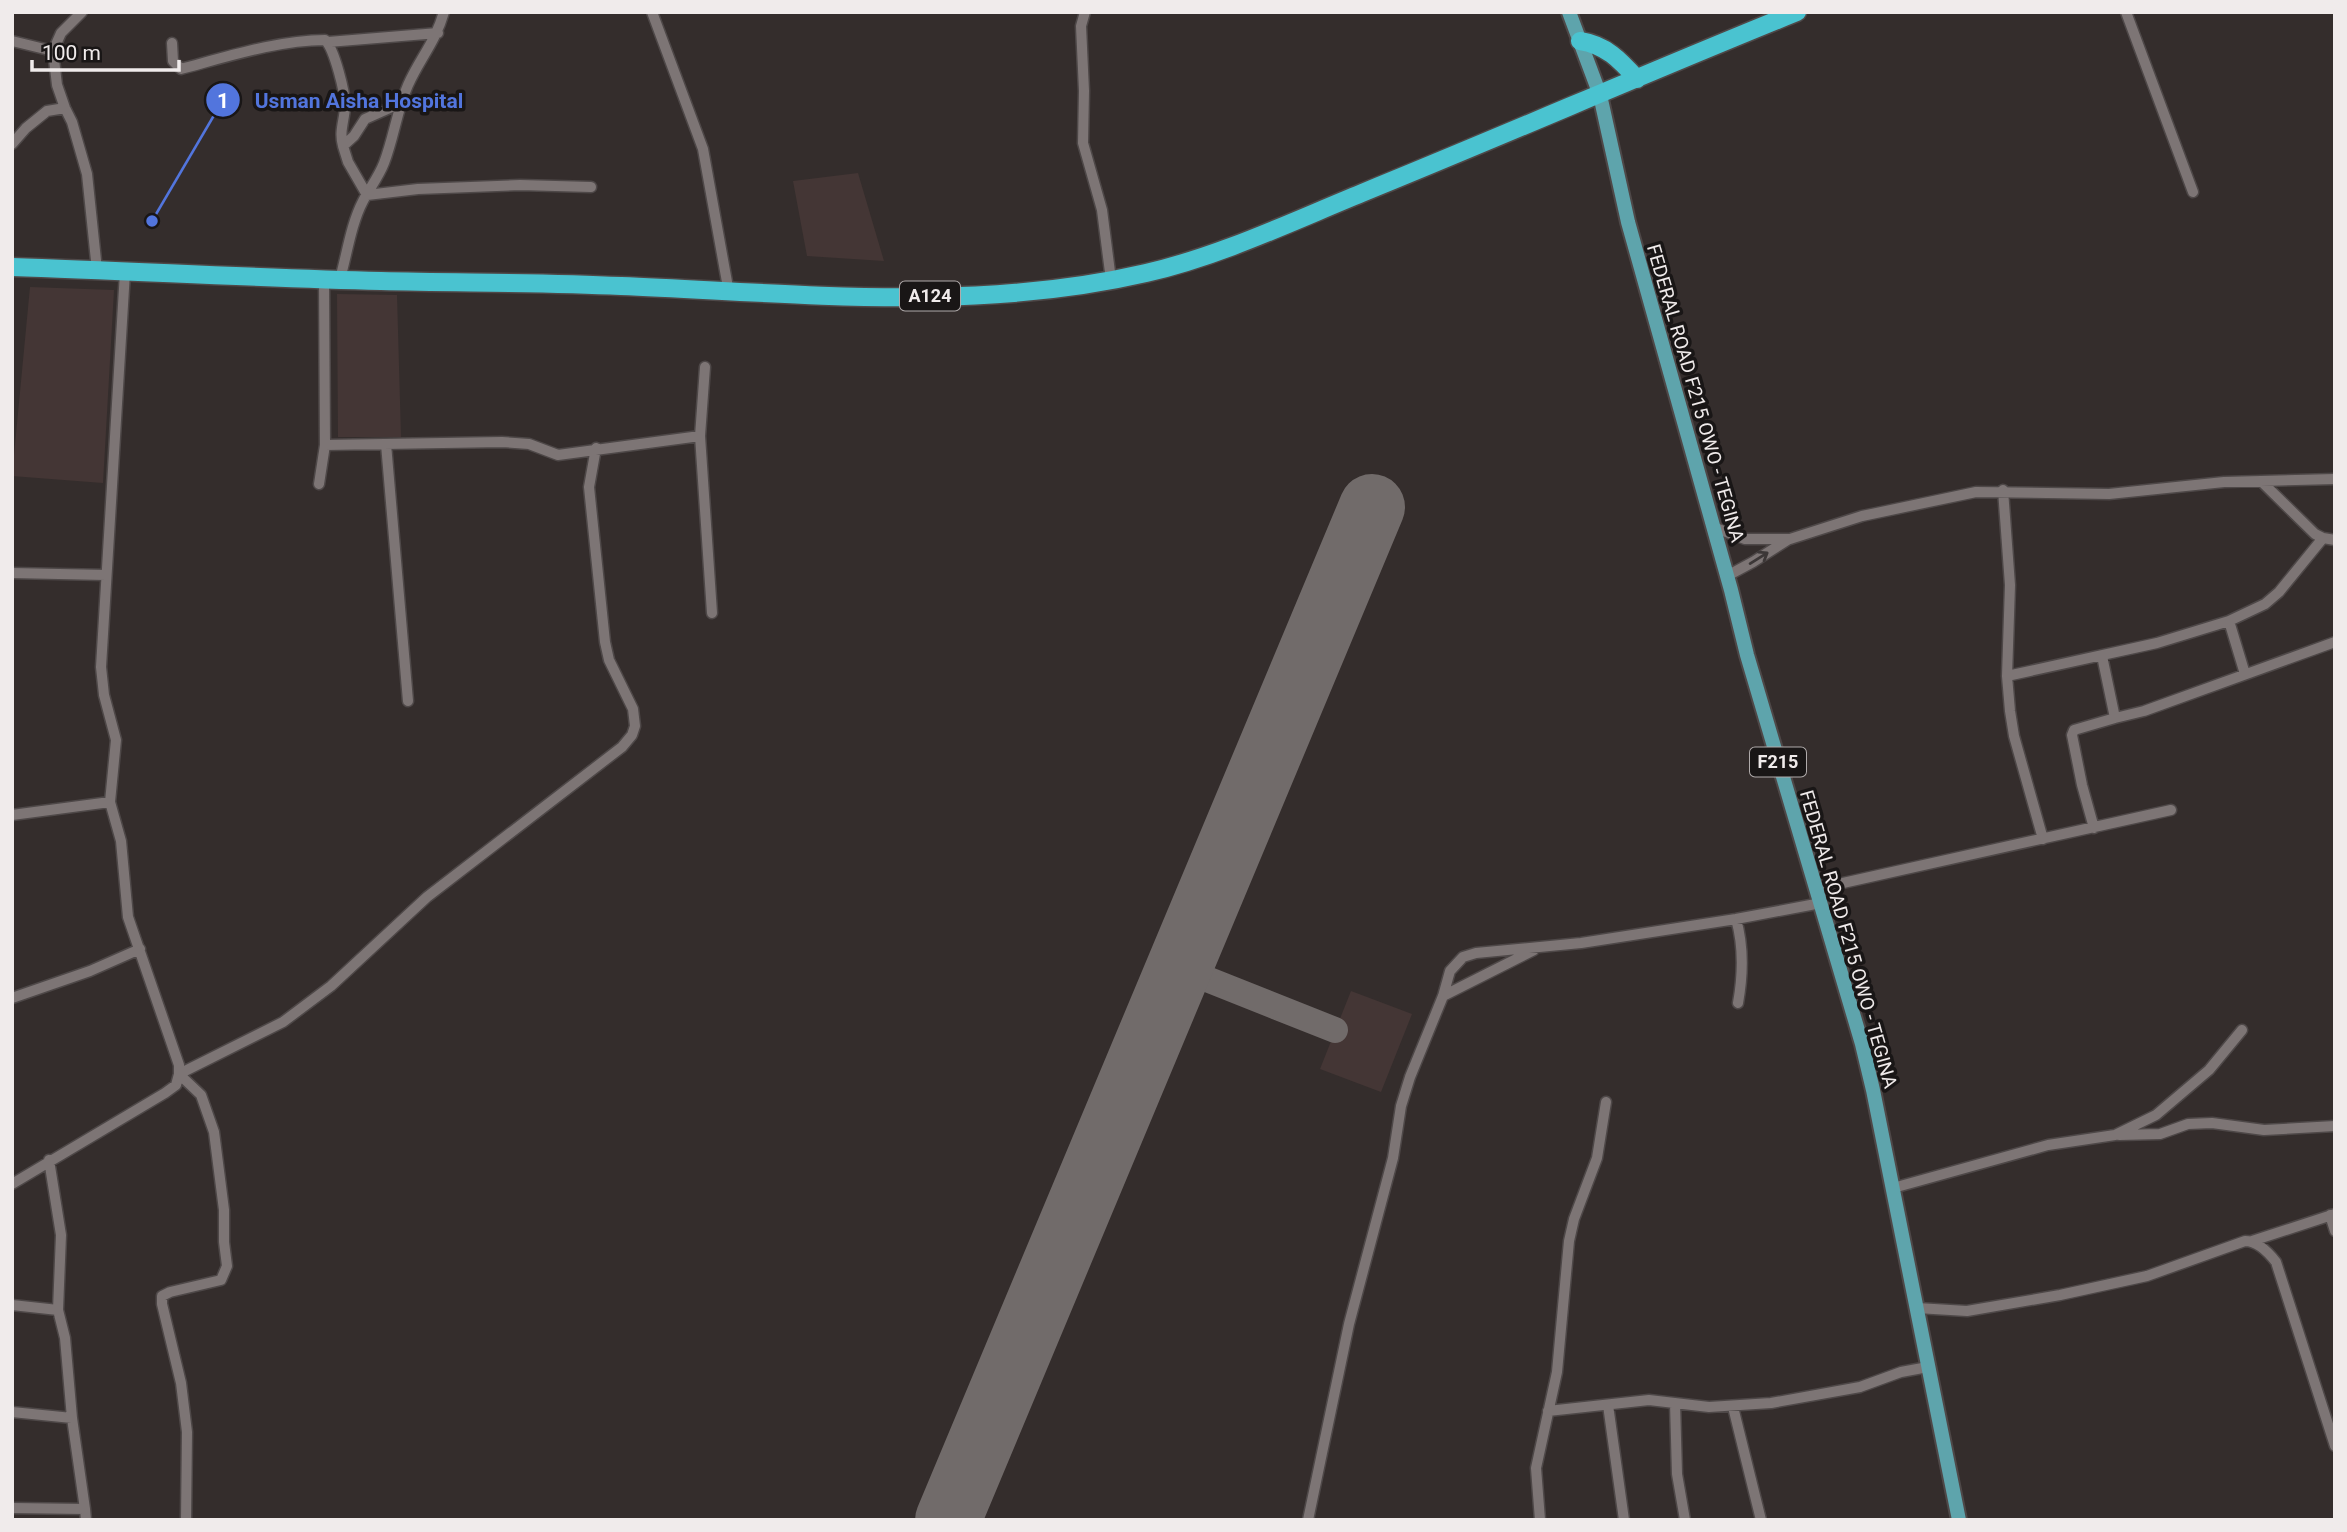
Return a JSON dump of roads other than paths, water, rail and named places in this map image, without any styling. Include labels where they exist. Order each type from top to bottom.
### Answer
[{"type":"highway","name":"A124","points":[[12,267],[332,279],[553,283],[729,293],[957,295],[1035,290],[1111,280],[1150,272],[1247,239],[1797,12]]},
{"type":"highway","points":[[1580,40],[1598,44],[1607,50],[1637,79]]},
{"type":"main road","name":"FEDERAL ROAD F215 OWO - TEGINA","points":[[1570,12],[1600,95],[1628,222],[1747,655],[1868,1067],[1959,1520]]},
{"type":"street","points":[[82,12],[61,33],[53,51],[57,85],[72,122],[87,174],[97,270]]},
{"type":"street","points":[[319,484],[325,445],[332,279],[367,195],[383,166],[409,82],[438,33],[444,12]]},
{"type":"street","points":[[652,12],[703,149],[729,293]]},
{"type":"street","points":[[1085,12],[1081,26],[1083,143],[1102,210],[1111,280]]},
{"type":"street","points":[[2126,12],[2193,192]]},
{"type":"street","points":[[172,43],[173,61],[181,69],[232,54],[310,40],[328,42],[438,33]]},
{"type":"street","points":[[12,41],[53,51]]},
{"type":"street","points":[[328,42],[343,86],[343,146],[348,162],[367,195]]},
{"type":"street","points":[[343,146],[354,136],[365,119],[401,103]]},
{"type":"street","points":[[12,144],[47,111],[65,108]]},
{"type":"street","points":[[367,195],[407,190],[520,185],[591,187]]},
{"type":"street","points":[[12,1184],[165,1093],[176,1084],[179,1074],[173,1043],[128,917],[121,841],[110,802],[116,740],[104,695],[101,667],[125,272]]},
{"type":"street","points":[[705,367],[700,436],[712,613]]},
{"type":"street","points":[[325,445],[502,442],[529,444],[558,455],[700,436]]},
{"type":"street","points":[[386,444],[408,701]]},
{"type":"street","points":[[179,1074],[283,1022],[331,985],[427,897],[602,763],[632,736],[635,726],[633,709],[609,660],[604,642],[589,487],[596,448]]},
{"type":"street","points":[[1727,576],[1790,539],[1862,516],[1976,492],[2003,490],[2109,494],[2224,482],[2335,479]]},
{"type":"street","points":[[2261,481],[2315,534],[2335,540]]},
{"type":"street","points":[[2003,490],[2010,585],[2007,676],[2014,736],[2043,839]]},
{"type":"street","points":[[1713,527],[1745,539],[1790,539]]},
{"type":"street","points":[[2007,676],[2102,656],[2229,621],[2265,604],[2280,592],[2323,538]]},
{"type":"street","points":[[12,573],[106,575]]},
{"type":"street","points":[[2229,621],[2245,674]]},
{"type":"street","points":[[2094,828],[2082,785],[2072,735],[2074,730],[2144,711],[2335,642]]},
{"type":"street","points":[[2102,656],[2115,718]]},
{"type":"street","points":[[12,815],[110,802]]},
{"type":"street","points":[[1308,1520],[1349,1324],[1394,1158],[1401,1106],[1450,971],[1463,957],[1736,919],[2043,839],[2171,810]]},
{"type":"street","points":[[1736,919],[1742,973],[1738,1003]]},
{"type":"street","points":[[1443,996],[1535,949]]},
{"type":"street","points":[[12,998],[90,971],[140,950]]},
{"type":"street","points":[[2115,1135],[2155,1115],[2209,1070],[2242,1030]]},
{"type":"street","points":[[179,1074],[201,1095],[214,1132],[224,1210],[223,1242],[227,1266],[221,1280],[162,1296],[181,1383],[187,1432],[186,1520]]},
{"type":"street","points":[[1540,1520],[1536,1468],[1563,1333],[1569,1241],[1574,1219],[1597,1158],[1606,1102]]},
{"type":"street","points":[[1893,1188],[2048,1145],[2115,1135],[2161,1133],[2188,1124],[2212,1123],[2264,1130],[2335,1126]]},
{"type":"street","points":[[12,1508],[85,1515],[65,1338],[58,1310],[61,1235],[49,1160]]},
{"type":"street","points":[[1917,1308],[1967,1311],[2147,1276],[2245,1241],[2332,1215],[2335,1231]]},
{"type":"street","points":[[2252,1241],[2276,1262],[2335,1446]]},
{"type":"street","points":[[12,1305],[58,1310]]},
{"type":"street","points":[[1549,1410],[1649,1400],[1709,1407],[1771,1403],[1860,1387],[1901,1372],[1928,1367]]},
{"type":"street","points":[[1675,1402],[1677,1474],[1685,1520]]},
{"type":"street","points":[[1608,1405],[1624,1520]]},
{"type":"street","points":[[1733,1407],[1761,1520]]},
{"type":"street","points":[[12,1412],[72,1418]]},
{"type":"place","name":"Usman Aisha Hospital","points":[[152,221]]}]
